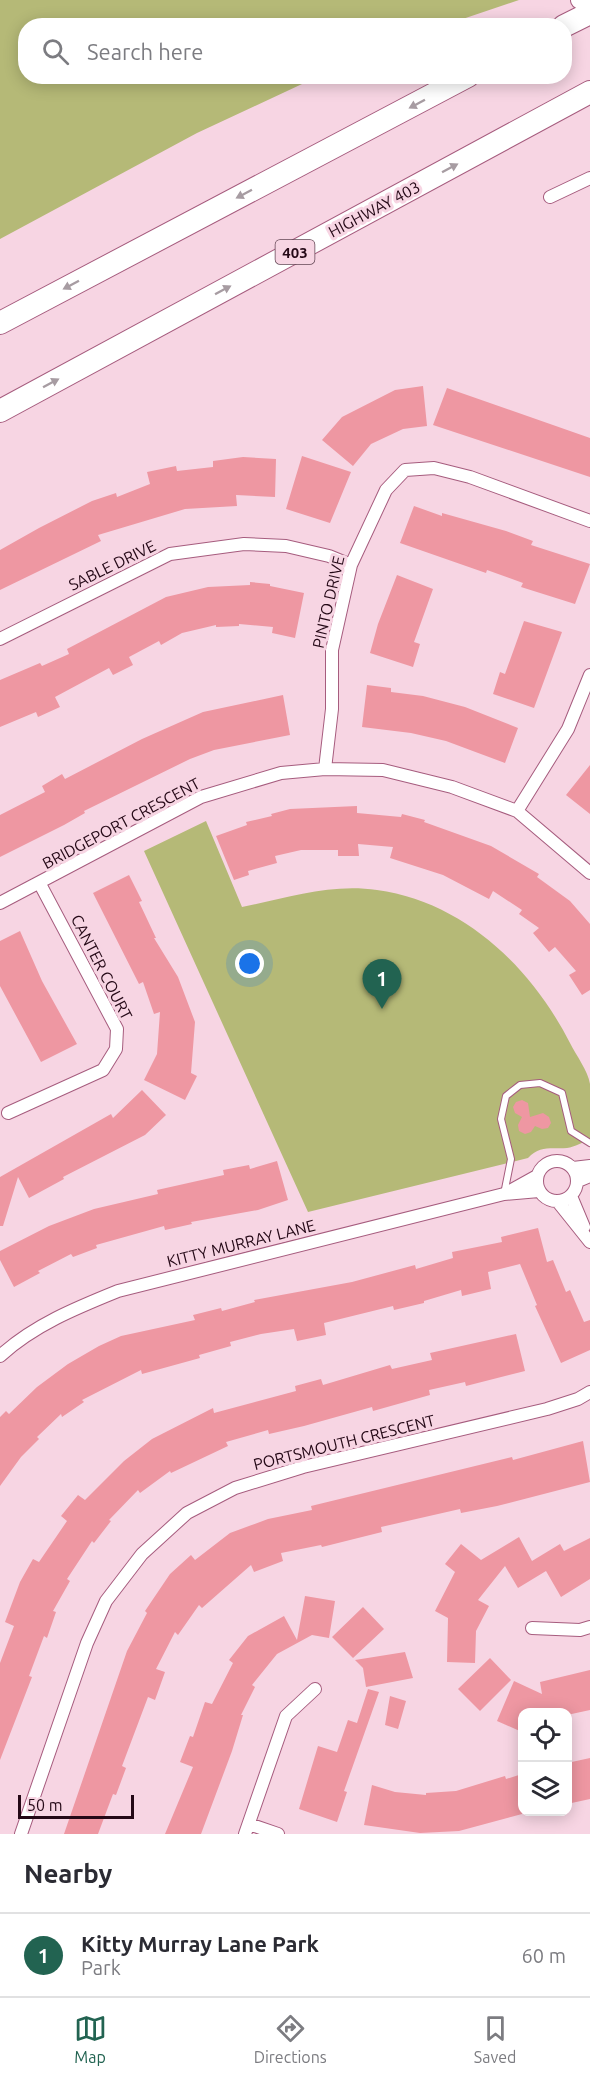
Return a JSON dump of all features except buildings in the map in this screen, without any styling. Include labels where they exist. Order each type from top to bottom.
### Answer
[{"type":"highway","points":[[572,22],[590,13]]},
{"type":"highway","points":[[0,322],[453,84]]},
{"type":"highway","name":"HIGHWAY 403","points":[[0,411],[590,92]]},
{"type":"main road","points":[[580,0],[590,4]]},
{"type":"street","points":[[550,197],[590,178]]},
{"type":"street","name":"PINTO DRIVE","points":[[325,769],[332,709],[332,650],[351,565],[386,490],[405,470],[434,468],[470,477],[590,521]]},
{"type":"street","name":"SABLE DRIVE","points":[[0,639],[170,554],[244,544],[286,546],[330,556],[351,565]]},
{"type":"street","points":[[517,811],[568,729],[590,675]]},
{"type":"street","name":"BRIDGEPORT CRESCENT","points":[[0,903],[40,884],[201,797],[281,773],[325,769],[383,770],[452,787],[517,811],[590,873]]},
{"type":"street","name":"CANTER COURT","points":[[8,1113],[103,1070],[116,1048],[117,1029],[40,884]]},
{"type":"street","points":[[590,1166],[573,1168],[561,1161],[545,1164],[537,1176],[539,1191],[549,1200],[558,1202],[571,1196],[578,1182],[590,1176]]},
{"type":"street","points":[[573,1168],[578,1182]]},
{"type":"street","name":"KITTY MURRAY LANE","points":[[504,1194],[537,1176]]},
{"type":"street","name":"KITTY MURRAY LANE","points":[[0,1356],[12,1345],[62,1314],[118,1291],[504,1194],[539,1191]]},
{"type":"street","points":[[571,1196],[590,1242]]},
{"type":"street","points":[[558,1202],[590,1242]]},
{"type":"street","name":"PORTSMOUTH CRESCENT","points":[[21,1834],[87,1643],[106,1601],[142,1554],[187,1513],[235,1488],[303,1467],[547,1409],[578,1400],[590,1392]]},
{"type":"street","points":[[532,1629],[580,1630],[590,1627]]},
{"type":"street","points":[[279,1834],[247,1829],[286,1716],[315,1689]]},
{"type":"lane","points":[[504,1194],[511,1159],[501,1119],[506,1096],[520,1084],[540,1083],[562,1093],[571,1131],[590,1143]]},
{"type":"green space","points":[[0,0],[519,0],[466,18],[18,18],[18,84],[302,84],[197,133],[0,239]]},
{"type":"green space","points":[[206,821],[242,907],[326,890],[360,888],[377,890],[409,897],[438,908],[491,942],[515,964],[536,989],[554,1015],[584,1068],[590,1084],[590,1139],[576,1146],[541,1149],[528,1158],[308,1212],[144,851]]},
{"type":"place","name":"Kitty Murray Lane Park","points":[[382,1009]]}]
